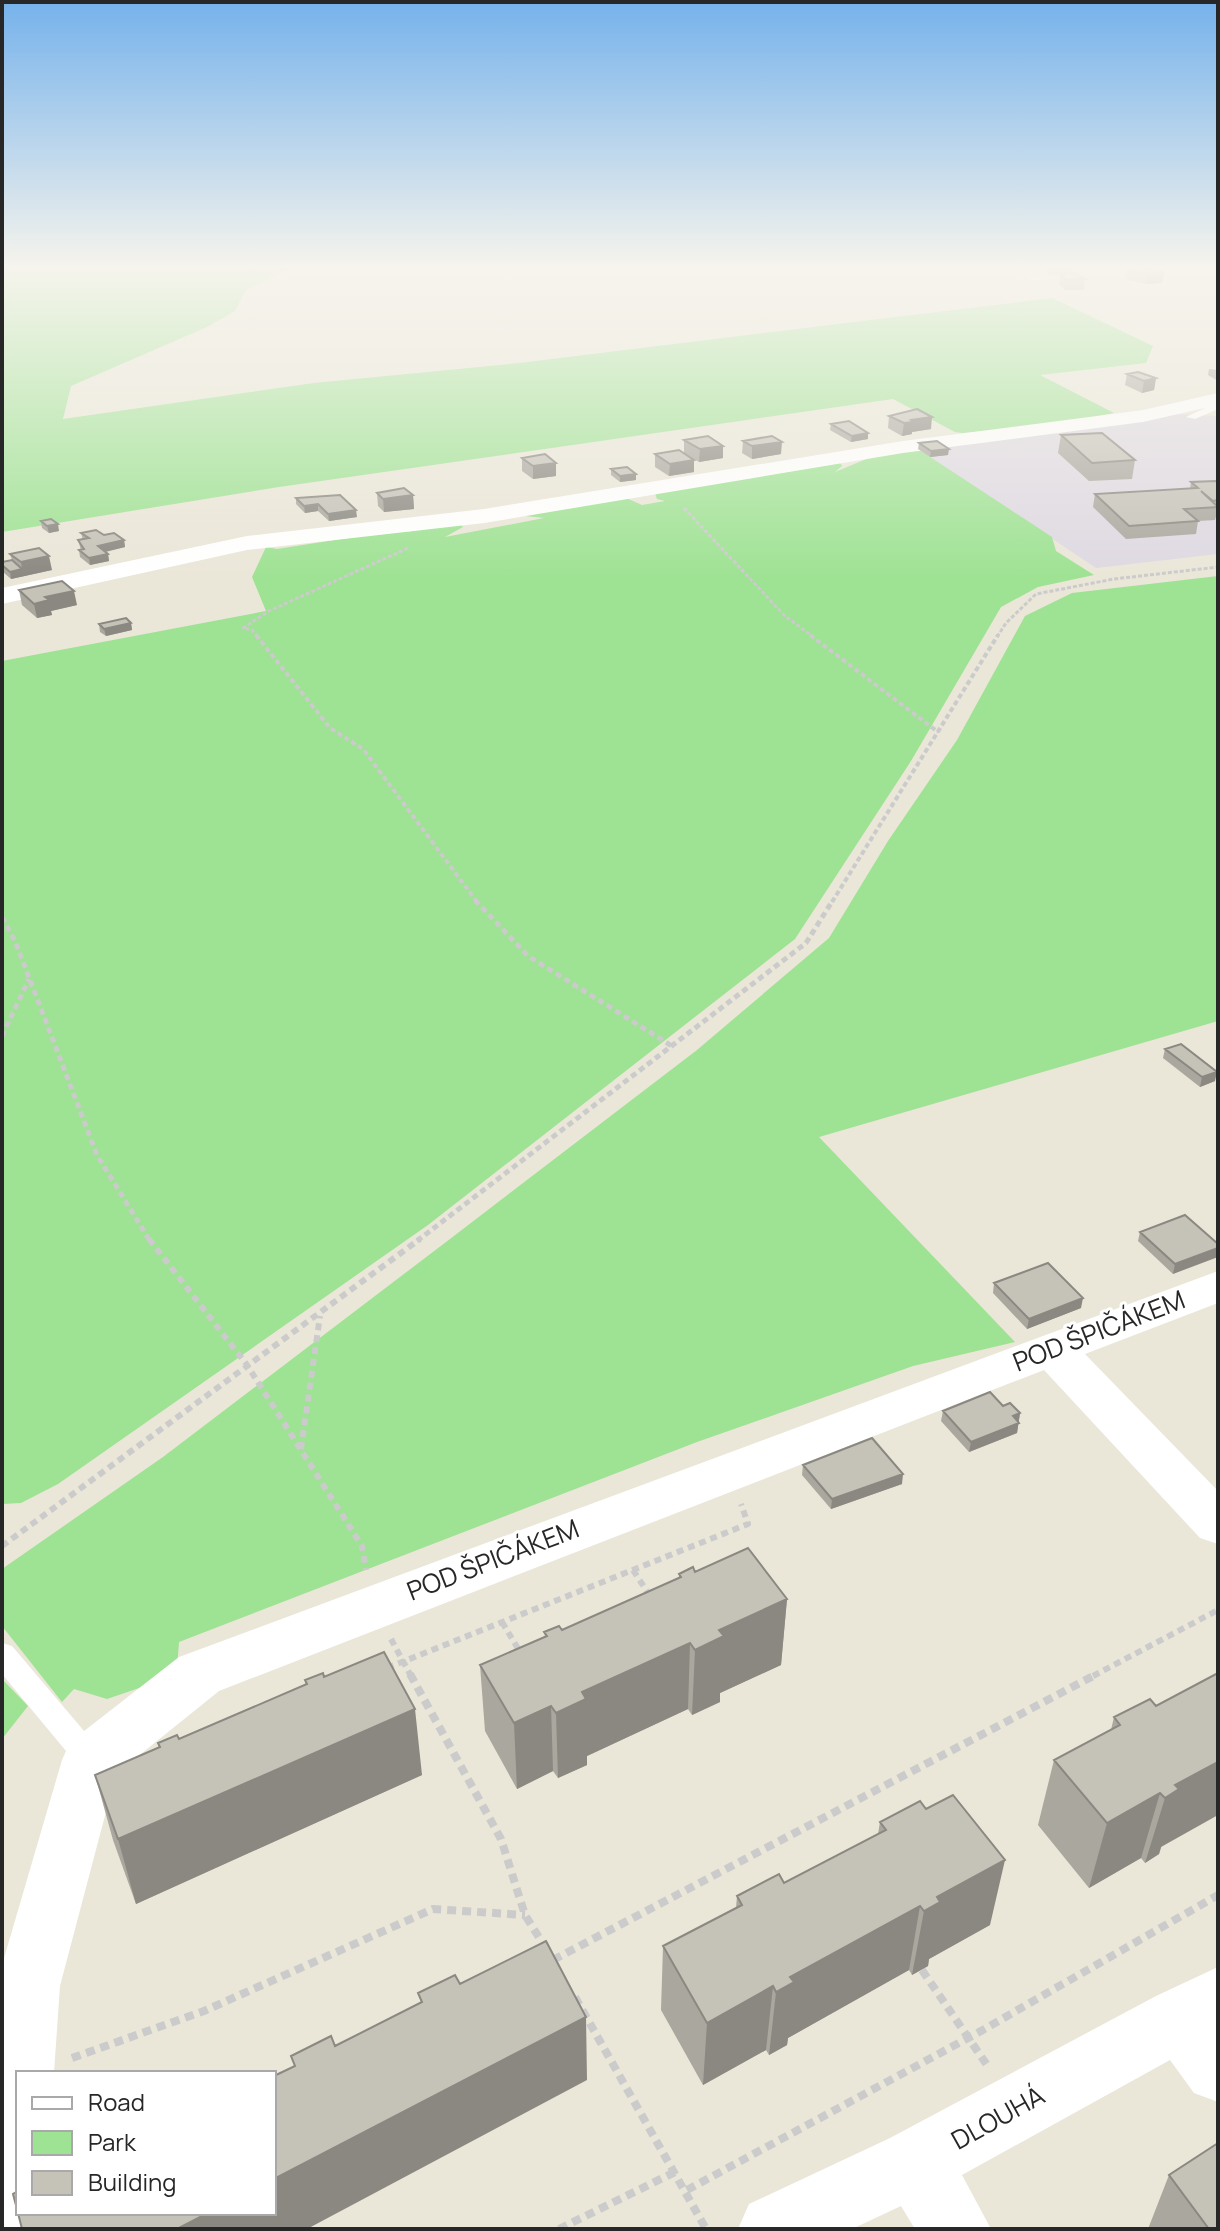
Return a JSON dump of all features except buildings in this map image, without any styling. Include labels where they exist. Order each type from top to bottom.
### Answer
[{"type":"street","points":[[2,596],[247,543],[394,528],[636,492],[903,447],[1143,416],[1218,402]]},
{"type":"street","name":"POD ŠPIČÁKEM","points":[[91,1760],[199,1674],[372,1605],[1218,1286]]},
{"type":"street","points":[[1052,1349],[1218,1524]]},
{"type":"street","points":[[32,2071],[28,1986],[91,1760]]},
{"type":"street","name":"DLOUHÁ","points":[[774,2229],[915,2163],[1017,2108],[1205,2029]]},
{"type":"street","points":[[915,2163],[955,2229]]},
{"type":"street","points":[[14,2229],[11,2202],[16,2173]]},
{"type":"lane","points":[[1191,417],[1218,402]]},
{"type":"lane","points":[[2,1654],[91,1760]]},
{"type":"path","points":[[636,492],[648,501],[680,503],[784,615],[938,732]]},
{"type":"path","points":[[394,528],[408,534],[413,542],[403,553],[269,611],[243,628],[252,630],[330,728],[363,749],[400,802],[409,807],[461,885],[528,956],[672,1046]]},
{"type":"path","points":[[2,1546],[247,1365],[320,1316],[806,943],[1006,623],[1036,594],[1114,579],[1218,567]]},
{"type":"path","points":[[2,917],[29,978],[97,1155],[150,1241],[247,1365],[362,1546],[372,1605],[501,1839],[525,1915],[561,1973]]},
{"type":"path","points":[[2,1036],[29,978]]},
{"type":"path","points":[[301,1450],[320,1316]]},
{"type":"path","points":[[376,1672],[748,1524],[736,1491]]},
{"type":"path","points":[[633,1570],[655,1605]]},
{"type":"path","points":[[553,1960],[1218,1610]]},
{"type":"path","points":[[502,1622],[524,1660]]},
{"type":"path","points":[[687,2190],[968,2038],[1218,1895]]},
{"type":"path","points":[[59,2071],[204,2011],[433,1909],[525,1915]]},
{"type":"path","points":[[922,1970],[1017,2108]]},
{"type":"path","points":[[569,1986],[677,2171],[706,2229]]},
{"type":"path","points":[[559,2229],[677,2171]]},
{"type":"shaded area","points":[[1177,414],[1218,416],[1218,554],[1096,568],[918,449]]},
{"type":"green space","points":[[2,372],[103,372],[71,386],[63,419],[314,383],[426,372],[1065,372],[1040,375],[1114,413],[1051,425],[963,433],[955,432],[893,399],[279,487],[2,532]]},
{"type":"green space","points":[[915,447],[1052,537],[1056,551],[1094,575],[1038,587],[1001,607],[911,761],[795,939],[428,1225],[58,1484],[21,1503],[2,1504],[2,661],[266,611],[252,577],[266,547],[277,549],[393,531],[408,532],[457,521],[463,527],[445,537],[544,518],[516,515],[624,497],[642,505],[665,501],[657,499],[655,493],[840,463],[842,466],[835,472],[876,455]]},
{"type":"green space","points":[[1218,576],[1218,1021],[819,1137],[1015,1342],[913,1366],[697,1442],[179,1642],[177,1668],[145,1686],[107,1699],[74,1689],[62,1702],[2,1626],[2,1569],[163,1457],[450,1239],[697,1050],[829,938],[888,841],[957,740],[1025,616],[1072,593]]},
{"type":"green space","points":[[2,1679],[28,1706],[2,1739]]}]
